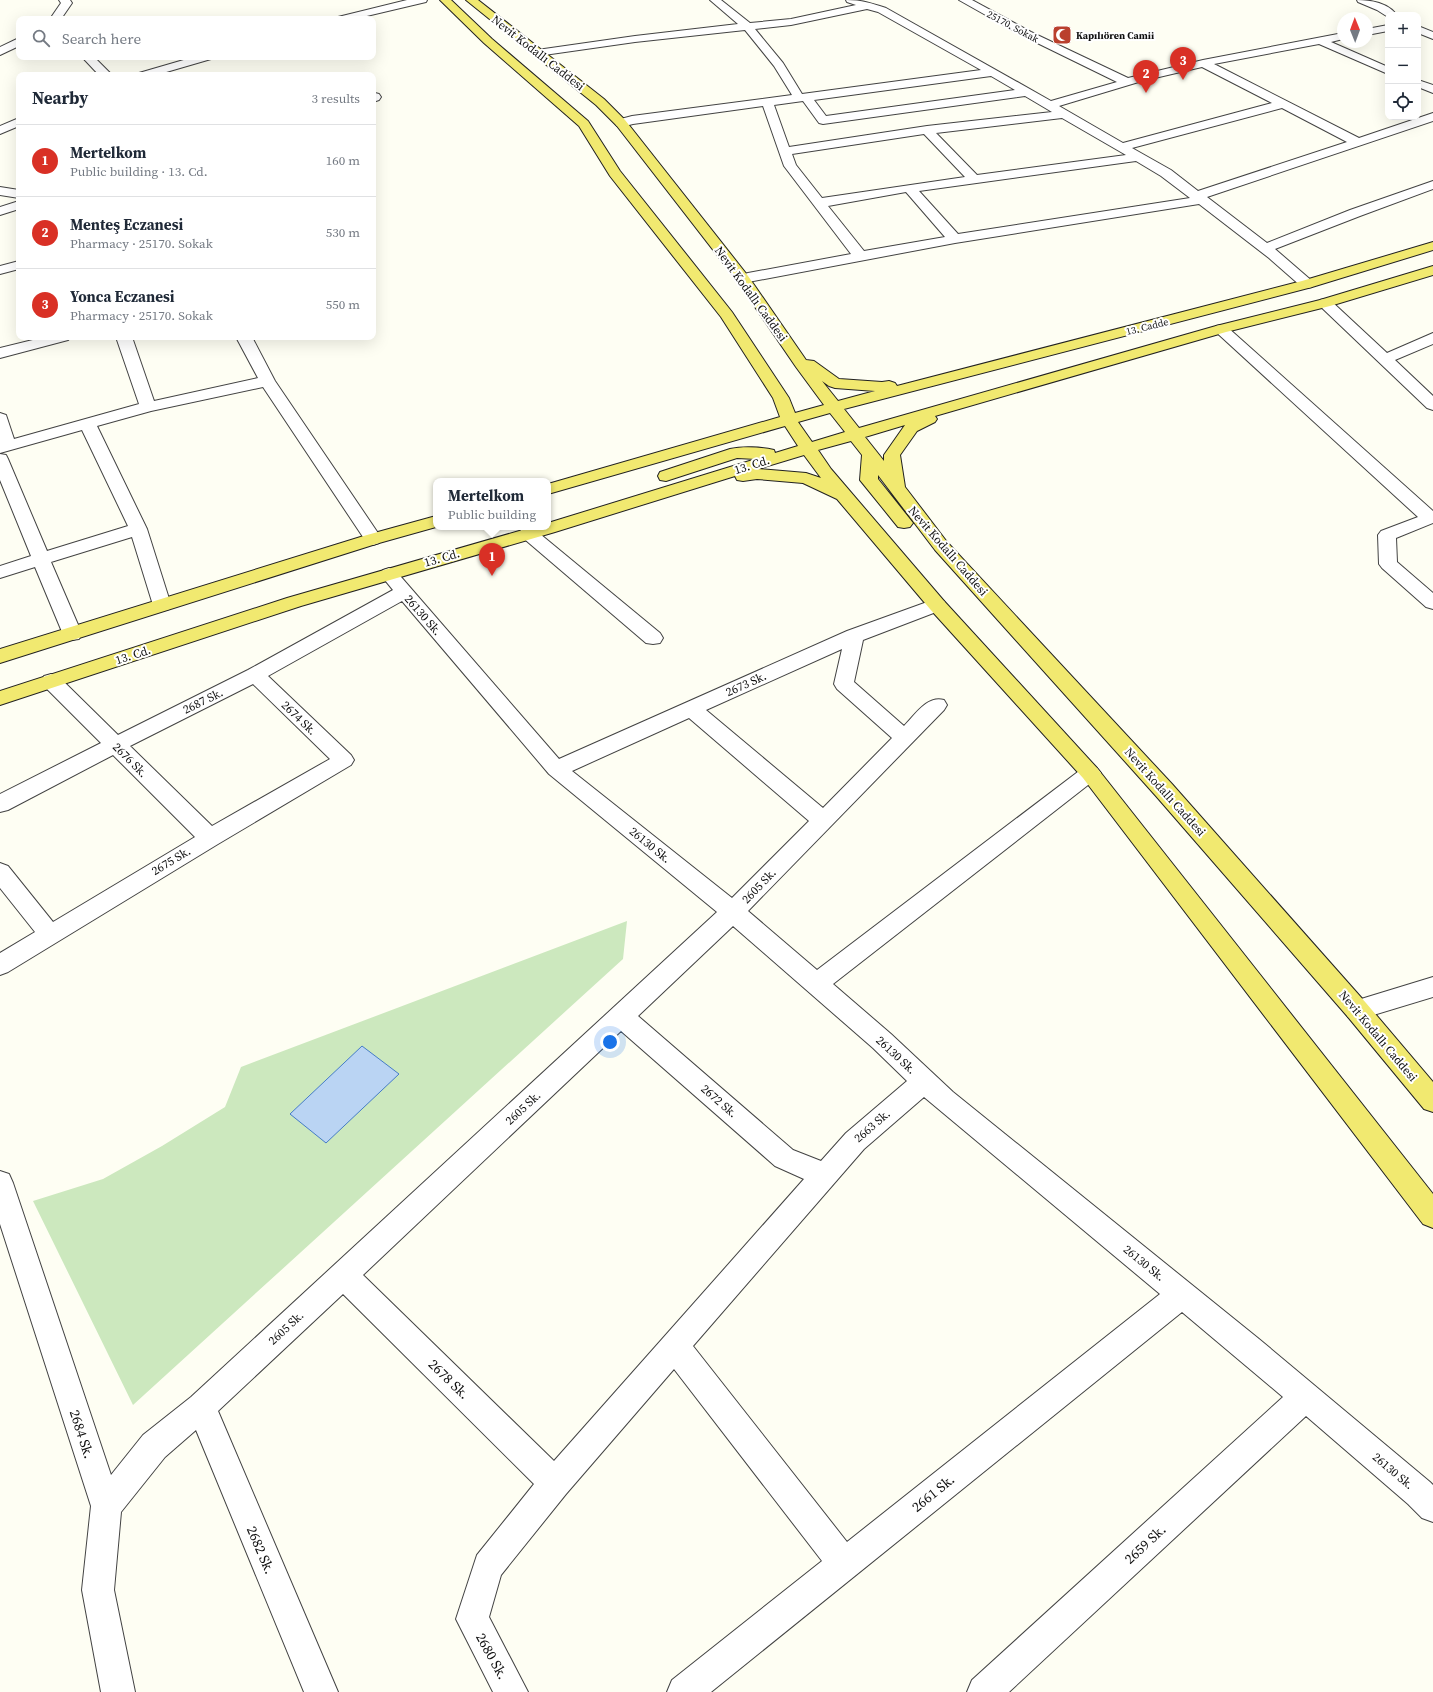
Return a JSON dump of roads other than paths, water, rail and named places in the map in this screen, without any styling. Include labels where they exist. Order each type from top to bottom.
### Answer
[{"type":"main road","name":"Nevit Kodallı Caddesi","points":[[445,0],[488,41],[584,124],[615,173],[727,315],[781,398],[790,420],[826,473],[937,605],[1090,773],[1433,1215]]},
{"type":"main road","name":"Nevit Kodallı Caddesi","points":[[471,0],[600,102],[621,123],[743,279],[794,354],[833,407],[938,542],[1164,790],[1357,1010],[1433,1101]]},
{"type":"main road","name":"13. Cadde","points":[[860,400],[1307,284],[1433,246]]},
{"type":"main road","name":"13. Cadde","points":[[886,426],[1221,330],[1325,303],[1433,270]]},
{"type":"main road","points":[[794,354],[835,382],[882,387],[932,381]]},
{"type":"main road","points":[[551,488],[860,400],[893,402],[969,383],[987,367]]},
{"type":"main road","points":[[896,488],[892,455],[911,428],[950,408]]},
{"type":"main road","name":"13. Cd.","points":[[551,526],[787,454],[886,426]]},
{"type":"main road","points":[[629,503],[650,481],[736,453],[787,454]]},
{"type":"main road","points":[[870,456],[869,480],[905,524],[938,542]]},
{"type":"main road","points":[[698,482],[757,474],[806,478],[847,498]]},
{"type":"main road","points":[[0,656],[373,539],[433,522]]},
{"type":"main road","name":"13. Cd.","points":[[0,698],[294,602],[538,530]]},
{"type":"street","points":[[57,16],[67,3],[64,0]]},
{"type":"street","points":[[371,0],[378,9]]},
{"type":"street","points":[[353,16],[422,0]]},
{"type":"street","points":[[715,0],[747,26],[802,98],[823,120],[1027,92]]},
{"type":"street","points":[[851,0],[882,10],[993,72],[1166,173],[1266,248],[1307,284]]},
{"type":"street","name":"25170. Sokak","points":[[964,0],[1027,34],[1127,82]]},
{"type":"street","points":[[1368,1],[1387,12]]},
{"type":"street","points":[[537,53],[635,38],[791,22],[868,6]]},
{"type":"street","points":[[1373,31],[1385,29]]},
{"type":"street","points":[[1421,30],[1433,36]]},
{"type":"street","points":[[1049,105],[1127,82],[1203,63],[1337,37]]},
{"type":"street","points":[[1321,41],[1385,70]]},
{"type":"street","points":[[0,52],[16,43]]},
{"type":"street","points":[[91,60],[103,72]]},
{"type":"street","points":[[154,72],[196,60]]},
{"type":"street","points":[[1203,63],[1358,142]]},
{"type":"street","points":[[621,123],[632,120],[993,72]]},
{"type":"street","points":[[1420,84],[1433,89]]},
{"type":"street","points":[[768,103],[790,166],[862,257]]},
{"type":"street","points":[[1121,147],[1282,104]]},
{"type":"street","points":[[785,151],[927,130],[1064,114]]},
{"type":"street","points":[[743,279],[955,239],[1199,198],[1433,117]]},
{"type":"street","points":[[0,130],[16,123]]},
{"type":"street","points":[[927,130],[974,179]]},
{"type":"street","points":[[819,203],[908,188],[1138,157]]},
{"type":"street","points":[[1266,248],[1355,213],[1433,185]]},
{"type":"street","points":[[908,188],[955,239]]},
{"type":"street","points":[[0,191],[16,194]]},
{"type":"street","points":[[0,211],[16,206]]},
{"type":"street","points":[[0,270],[16,266]]},
{"type":"street","points":[[1325,303],[1433,405]]},
{"type":"street","points":[[1221,330],[1431,517],[1387,535],[1388,564],[1433,603]]},
{"type":"street","points":[[1385,359],[1433,338]]},
{"type":"street","points":[[0,353],[51,340]]},
{"type":"street","points":[[125,340],[148,407]]},
{"type":"street","points":[[246,340],[267,381],[373,539]]},
{"type":"street","points":[[3,451],[87,424],[148,407],[267,381]]},
{"type":"street","points":[[0,418],[3,451],[41,560],[72,634]]},
{"type":"street","points":[[87,424],[138,529],[162,605]]},
{"type":"street","points":[[0,572],[138,529]]},
{"type":"street","points":[[528,533],[652,638]]},
{"type":"street","name":"26130 Sk.","points":[[388,574],[556,769],[733,912],[882,1041],[944,1100],[1182,1294],[1433,1506]]},
{"type":"street","name":"2687 Sk.","points":[[0,804],[255,675],[404,592]]},
{"type":"street","name":"2673 Sk.","points":[[556,769],[854,636],[937,605]]},
{"type":"street","points":[[854,636],[844,684],[904,738]]},
{"type":"street","name":"2674 Sk.","points":[[255,675],[344,760]]},
{"type":"street","name":"2676 Sk.","points":[[51,682],[210,838]]},
{"type":"street","name":"2605 Sk.","points":[[106,1506],[154,1446],[201,1408],[733,912],[936,705]]},
{"type":"street","points":[[692,708],[823,820]]},
{"type":"street","name":"2675 Sk.","points":[[0,964],[210,838],[344,760]]},
{"type":"street","points":[[816,984],[1090,773]]},
{"type":"street","points":[[0,872],[50,935]]},
{"type":"street","points":[[1357,1010],[1433,987]]},
{"type":"street","name":"2672 Sk.","points":[[621,1016],[784,1158],[824,1175]]},
{"type":"street","name":"2663 Sk.","points":[[472,1619],[488,1566],[555,1483],[855,1141],[924,1081]]},
{"type":"street","name":"2684 Sk.","points":[[0,1183],[106,1506],[98,1590],[115,1690]]},
{"type":"street","name":"2678 Sk.","points":[[343,1275],[555,1483]]},
{"type":"street","name":"2661 Sk.","points":[[684,1692],[1182,1294]]},
{"type":"street","points":[[675,1346],[844,1564]]},
{"type":"street","name":"2659 Sk.","points":[[984,1692],[1305,1397]]},
{"type":"street","name":"2682 Sk.","points":[[201,1408],[321,1692]]},
{"type":"street","name":"2680 Sk.","points":[[472,1619],[511,1692]]},
{"type":"water","points":[[362,1046],[399,1074],[326,1143],[290,1114]]},
{"type":"place","name":"Kapılıören Camii","points":[[1062,35]]},
{"type":"place","name":"Yonca Eczanesi","points":[[1183,80]]},
{"type":"place","name":"Menteş Eczanesi","points":[[1146,93]]},
{"type":"place","name":"Mertelkom","points":[[492,576]]}]
